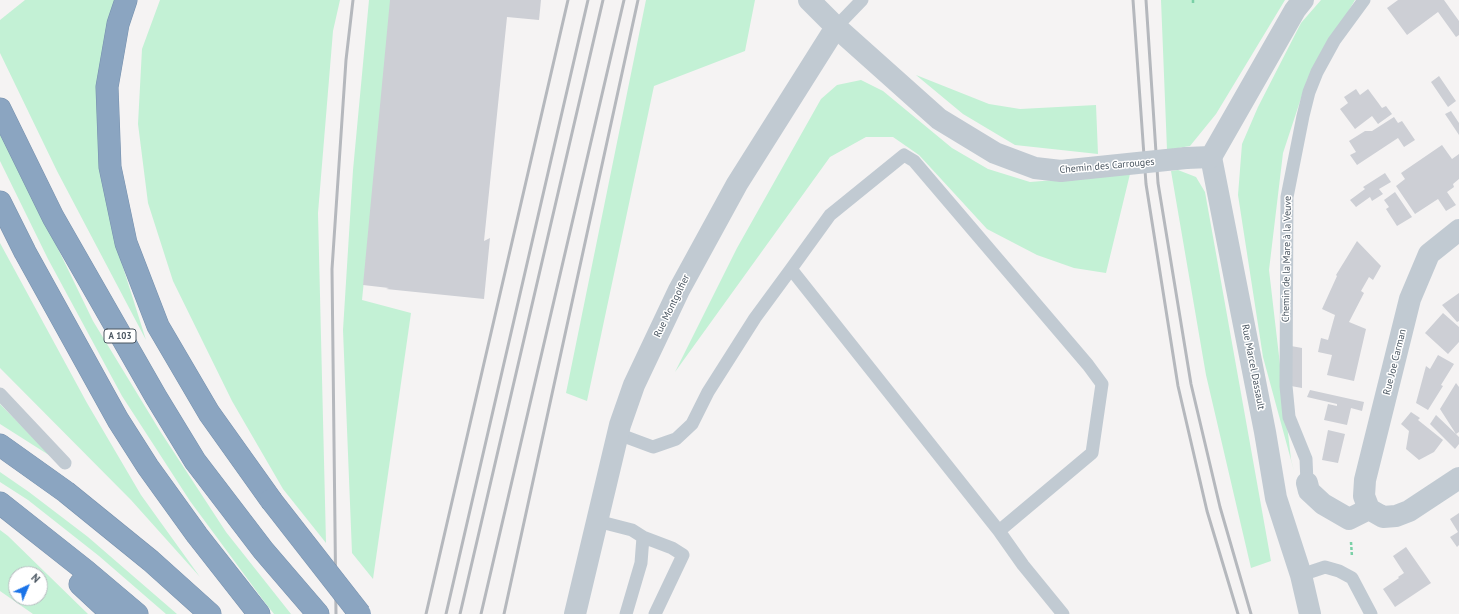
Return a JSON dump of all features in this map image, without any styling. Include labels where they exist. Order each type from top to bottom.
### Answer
[{"type":"highway","points":[[126,0],[118,24],[107,87],[110,167],[126,242],[158,326],[209,413],[271,500],[360,614]]},
{"type":"highway","name":"A 103","points":[[0,109],[53,217],[156,397],[196,461],[263,550],[318,614]]},
{"type":"highway","points":[[0,202],[25,252],[118,420],[148,467],[197,535],[255,610]]},
{"type":"highway","points":[[0,445],[66,492],[151,561],[210,614]]},
{"type":"highway","points":[[0,504],[38,532],[137,614]]},
{"type":"highway","points":[[38,532],[79,582],[112,614]]},
{"type":"street","name":"Chemin des Carrouges","points":[[809,0],[836,27],[939,119],[995,153],[1035,168],[1061,171],[1186,158],[1211,157]]},
{"type":"street","points":[[1211,157],[1295,10],[1303,0]]},
{"type":"street","name":"Rue Montgolfier","points":[[575,614],[618,434],[634,385],[679,290],[737,184],[836,27]]},
{"type":"street","name":"Rue Marcel Dassault","points":[[1211,157],[1262,416],[1276,498],[1301,575],[1310,614]]},
{"type":"street","name":"Rue Joe Carman","points":[[1369,509],[1364,496],[1365,480],[1410,299],[1429,254],[1459,230]]},
{"type":"street","points":[[1307,484],[1309,491],[1323,504],[1349,519],[1369,509],[1383,517],[1396,516],[1409,511],[1459,478]]},
{"type":"lane","points":[[836,27],[862,0]]},
{"type":"lane","name":"Chemin de la Mare à la Veuve","points":[[1307,484],[1306,459],[1289,417],[1286,386],[1287,197],[1309,92],[1317,72],[1334,40],[1364,0]]},
{"type":"lane","points":[[618,434],[653,447],[676,439],[692,424],[708,392],[752,324],[830,215],[904,155],[914,161],[1088,365],[1102,384],[1092,453],[998,531]]},
{"type":"lane","points":[[791,269],[1063,614]]},
{"type":"lane","points":[[0,394],[65,463]]},
{"type":"lane","points":[[597,521],[632,530],[643,537],[672,548],[684,556],[655,614]]},
{"type":"lane","points":[[626,614],[641,563],[643,537]]},
{"type":"lane","points":[[1301,575],[1325,567],[1340,571],[1352,578],[1371,614]]},
{"type":"green space","points":[[25,0],[119,0],[106,189],[122,264],[146,340],[57,171],[0,53],[0,20]]},
{"type":"green space","points":[[160,0],[340,0],[333,31],[318,213],[326,543],[283,489],[232,401],[173,281],[148,203],[138,124],[142,49]]},
{"type":"green space","points":[[369,0],[392,0],[362,300],[411,313],[373,579],[352,553],[343,330],[353,170]]},
{"type":"green space","points":[[646,0],[755,0],[745,51],[654,86],[587,401],[566,393]]},
{"type":"green space","points":[[1161,0],[1285,0],[1216,114],[1190,146],[1167,150]]},
{"type":"green space","points":[[1321,0],[1355,0],[1307,80],[1283,153],[1269,270],[1291,459],[1294,471],[1263,357],[1238,195],[1242,144],[1258,107],[1301,23]]},
{"type":"green space","points":[[916,75],[989,104],[1020,109],[1096,105],[1098,154],[1015,145],[963,114]]},
{"type":"green space","points":[[861,80],[883,91],[952,148],[988,169],[1030,182],[1130,174],[1106,273],[1074,268],[1037,255],[987,229],[919,155],[893,137],[866,137],[830,157],[675,372],[737,248],[821,99],[837,85]]},
{"type":"green space","points":[[0,129],[93,321],[160,431],[226,532],[291,614],[274,614],[266,604],[190,501],[122,396],[48,259],[0,161]]},
{"type":"green space","points":[[1178,170],[1196,177],[1205,192],[1271,561],[1251,568],[1206,375],[1171,171]]},
{"type":"green space","points":[[0,243],[87,403],[141,495],[200,577],[131,500],[0,368]]},
{"type":"green space","points":[[0,404],[52,457],[0,424]]},
{"type":"green space","points":[[0,472],[88,537],[177,614],[166,614],[99,556],[28,500],[0,482]]},
{"type":"green space","points":[[0,530],[39,566],[8,566],[8,597],[0,591]]},
{"type":"green space","points":[[48,575],[88,614],[33,614],[22,606],[48,606]]},
{"type":"building","points":[[390,0],[541,0],[539,20],[507,17],[484,241],[490,238],[484,299],[386,289],[389,288],[363,285]]},
{"type":"building","points":[[1398,0],[1444,0],[1459,21],[1459,35],[1456,37],[1438,12],[1407,35],[1387,8]]},
{"type":"building","points":[[1439,76],[1456,101],[1448,107],[1431,82]]},
{"type":"building","points":[[1356,89],[1360,95],[1368,89],[1382,108],[1386,106],[1392,114],[1378,124],[1372,116],[1355,129],[1340,109],[1348,103],[1344,97]]},
{"type":"building","points":[[1451,111],[1459,123],[1459,135],[1445,114]]},
{"type":"building","points":[[1394,117],[1398,123],[1402,121],[1415,140],[1404,147],[1398,138],[1357,165],[1350,155],[1356,152],[1349,141],[1365,131],[1372,131]]},
{"type":"building","points":[[1442,145],[1452,159],[1459,154],[1459,179],[1453,184],[1454,187],[1447,192],[1456,205],[1446,211],[1438,199],[1415,214],[1396,186],[1405,179],[1401,173]]},
{"type":"building","points":[[1385,173],[1391,182],[1379,189],[1383,194],[1372,201],[1370,197],[1356,207],[1350,200],[1365,189],[1363,187]]},
{"type":"building","points":[[1395,192],[1412,217],[1397,226],[1386,209],[1389,207],[1384,200]]},
{"type":"building","points":[[1357,241],[1381,266],[1373,280],[1369,277],[1361,291],[1364,293],[1349,322],[1366,329],[1354,381],[1327,375],[1332,355],[1318,352],[1321,338],[1328,340],[1335,315],[1322,309],[1337,276],[1336,275]]},
{"type":"building","points":[[1459,293],[1459,321],[1457,322],[1442,305]]},
{"type":"building","points":[[1443,313],[1459,327],[1459,342],[1448,354],[1425,333]]},
{"type":"building","points":[[1291,346],[1302,348],[1302,388],[1291,386]]},
{"type":"building","points":[[1438,355],[1454,364],[1441,385],[1443,386],[1428,410],[1416,403],[1426,366],[1430,369]]},
{"type":"building","points":[[1456,383],[1459,387],[1459,432],[1456,434],[1440,409]]},
{"type":"building","points":[[1310,390],[1364,402],[1362,411],[1351,408],[1347,425],[1324,420],[1328,404],[1337,406],[1337,404],[1307,397]]},
{"type":"building","points":[[1411,412],[1420,418],[1418,420],[1443,440],[1434,452],[1419,460],[1406,449],[1409,431],[1401,424]]},
{"type":"building","points":[[1436,415],[1459,437],[1459,444],[1455,449],[1430,424]]},
{"type":"building","points":[[1328,430],[1345,434],[1338,463],[1322,460]]},
{"type":"building","points":[[1459,513],[1459,545],[1457,547],[1450,537],[1458,532],[1450,519]]},
{"type":"building","points":[[1406,547],[1431,583],[1395,607],[1383,589],[1404,573],[1393,556]]},
{"type":"railway","points":[[336,614],[332,269],[346,60],[353,0]]},
{"type":"railway","points":[[426,614],[568,0]]},
{"type":"railway","points":[[446,614],[588,0]]},
{"type":"railway","points":[[460,614],[603,0]]},
{"type":"railway","points":[[481,614],[624,0]]},
{"type":"railway","points":[[504,614],[638,0]]},
{"type":"railway","points":[[1133,0],[1146,184],[1178,386],[1207,511],[1238,614]]},
{"type":"railway","points":[[1146,0],[1158,183],[1191,384],[1220,507],[1251,614]]}]
